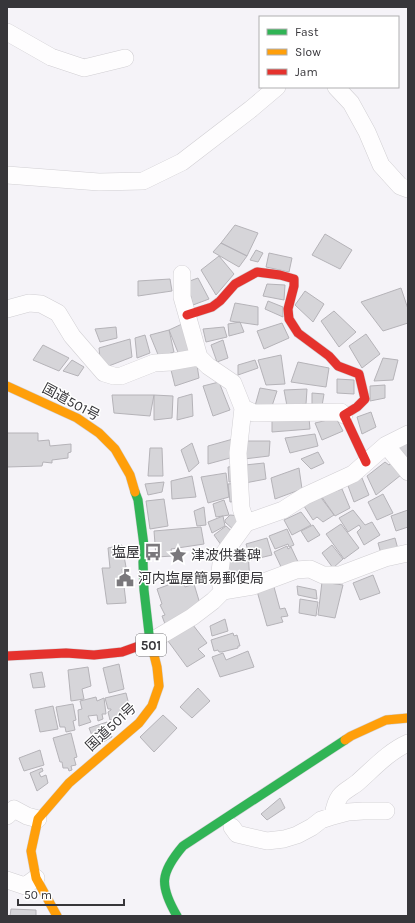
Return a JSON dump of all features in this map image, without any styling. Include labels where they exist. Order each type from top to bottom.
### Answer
[{"type":"main road","points":[[186,315],[212,307],[220,301],[234,284],[257,272],[280,275],[294,280],[294,286],[288,309],[289,319],[298,333],[329,356],[338,366],[359,374],[366,398],[344,415],[366,462]]},
{"type":"main road","name":"国道501号","points":[[7,386],[77,418],[99,433],[115,448],[130,475],[138,500],[145,553],[143,562],[144,590],[150,642],[158,667],[160,686],[152,706],[139,723],[69,783],[38,819],[31,851],[36,878],[57,916]]},
{"type":"main road","points":[[7,656],[66,653],[94,655],[122,652],[150,642]]},
{"type":"main road","points":[[178,916],[167,898],[163,882],[167,866],[183,846],[351,736],[386,720],[408,718]]},
{"type":"street","points":[[7,32],[51,57],[84,68],[125,58]]},
{"type":"street","points":[[7,175],[99,182],[143,181],[182,162],[251,110],[276,88]]},
{"type":"street","points":[[337,88],[351,103],[367,132],[380,165],[400,186],[408,189]]},
{"type":"street","points":[[182,274],[182,297],[199,357],[208,366],[233,383],[243,408],[238,453],[241,508],[246,523]]},
{"type":"street","points":[[7,309],[29,303],[41,304],[58,313],[72,336],[104,373],[114,376],[121,376],[154,363],[171,362],[199,357]]},
{"type":"street","points":[[243,408],[254,413],[341,412],[344,415]]},
{"type":"street","points":[[223,591],[219,579],[222,556],[246,523],[284,510],[305,496],[353,474],[386,445],[408,434]]},
{"type":"street","points":[[386,445],[408,472]]},
{"type":"street","points":[[150,642],[192,617],[213,601],[223,591],[253,586],[296,570],[310,569],[323,575],[340,575],[385,558],[408,553]]},
{"type":"street","points":[[333,816],[334,806],[340,795],[357,783],[386,757],[402,745],[408,743]]},
{"type":"street","points":[[7,816],[14,809],[27,816],[38,819]]},
{"type":"street","points":[[232,827],[237,834],[267,841],[284,839],[297,835],[312,828],[321,820],[348,812],[386,811]]},
{"type":"street","points":[[7,880],[25,886],[36,878]]},
{"type":"building","points":[[235,225],[258,233],[247,256],[221,243]]},
{"type":"building","points":[[325,234],[352,250],[340,269],[312,255]]},
{"type":"building","points":[[221,243],[247,256],[239,267],[213,252]]},
{"type":"building","points":[[256,250],[263,253],[258,262],[250,260]]},
{"type":"building","points":[[269,253],[292,258],[289,272],[266,267]]},
{"type":"building","points":[[219,256],[234,274],[216,295],[201,270]]},
{"type":"building","points":[[198,278],[209,299],[193,305],[187,282]]},
{"type":"building","points":[[170,279],[172,291],[138,296],[138,281]]},
{"type":"building","points":[[267,284],[285,285],[284,300],[263,296]]},
{"type":"building","points":[[401,288],[408,309],[408,323],[383,331],[361,302]]},
{"type":"building","points":[[305,291],[324,304],[313,322],[295,305]]},
{"type":"building","points":[[268,301],[283,307],[283,317],[265,309]]},
{"type":"building","points":[[235,303],[258,307],[258,325],[230,321]]},
{"type":"building","points":[[334,311],[356,332],[339,347],[321,321]]},
{"type":"building","points":[[240,322],[244,332],[229,336],[228,324]]},
{"type":"building","points":[[282,323],[289,338],[264,349],[257,331]]},
{"type":"building","points":[[182,324],[190,350],[179,355],[169,330]]},
{"type":"building","points":[[116,327],[117,338],[100,342],[95,329]]},
{"type":"building","points":[[224,327],[227,337],[206,342],[203,329]]},
{"type":"building","points":[[169,330],[174,352],[159,357],[150,335]]},
{"type":"building","points":[[366,334],[380,354],[362,368],[349,346]]},
{"type":"building","points":[[145,335],[150,353],[137,358],[135,338]]},
{"type":"building","points":[[130,339],[132,357],[101,369],[99,348]]},
{"type":"building","points":[[223,340],[228,358],[217,362],[211,345]]},
{"type":"building","points":[[43,345],[69,358],[59,371],[33,360]]},
{"type":"building","points":[[281,355],[285,384],[266,385],[258,360]]},
{"type":"building","points":[[383,358],[398,360],[393,380],[374,381]]},
{"type":"building","points":[[72,360],[84,367],[78,376],[63,371]]},
{"type":"building","points":[[255,360],[258,368],[238,375],[238,365]]},
{"type":"building","points":[[298,362],[329,368],[326,387],[291,382]]},
{"type":"building","points":[[197,365],[199,378],[175,386],[171,370]]},
{"type":"building","points":[[337,379],[354,380],[354,394],[337,393]]},
{"type":"building","points":[[219,382],[230,410],[213,416],[203,386]]},
{"type":"building","points":[[385,385],[385,398],[370,401],[370,386]]},
{"type":"building","points":[[260,388],[277,391],[272,406],[255,406]]},
{"type":"building","points":[[307,389],[306,404],[287,406],[284,390]]},
{"type":"building","points":[[312,393],[324,394],[322,406],[312,412]]},
{"type":"building","points":[[192,394],[193,416],[177,420],[178,398]]},
{"type":"building","points":[[112,395],[154,395],[150,416],[114,413]]},
{"type":"building","points":[[154,395],[173,396],[172,418],[154,420]]},
{"type":"building","points":[[371,412],[376,427],[362,434],[357,417]]},
{"type":"building","points":[[309,418],[310,429],[272,432],[272,420]]},
{"type":"building","points":[[336,418],[343,431],[322,440],[315,423]]},
{"type":"building","points":[[7,433],[38,433],[38,441],[49,440],[50,446],[71,444],[71,452],[68,453],[68,458],[52,460],[52,463],[43,462],[42,466],[7,467]]},
{"type":"building","points":[[315,434],[318,446],[290,453],[285,438]]},
{"type":"building","points":[[233,439],[230,458],[208,464],[208,446]]},
{"type":"building","points":[[408,439],[408,462],[397,448]]},
{"type":"building","points":[[245,441],[270,441],[269,456],[244,459]]},
{"type":"building","points":[[192,443],[199,463],[189,472],[181,450]]},
{"type":"building","points":[[150,448],[162,448],[163,476],[148,476]]},
{"type":"building","points":[[318,452],[324,463],[311,469],[301,459]]},
{"type":"building","points":[[396,459],[406,471],[376,495],[367,476],[385,462],[389,465]]},
{"type":"building","points":[[264,463],[266,479],[245,483],[245,465]]},
{"type":"building","points":[[236,466],[238,481],[229,482],[228,467]]},
{"type":"building","points":[[299,468],[302,489],[275,499],[271,478]]},
{"type":"building","points":[[226,473],[229,497],[208,503],[201,477]]},
{"type":"building","points":[[192,476],[196,497],[172,499],[171,481]]},
{"type":"building","points":[[362,478],[369,495],[354,502],[347,483]]},
{"type":"building","points":[[164,482],[162,492],[148,495],[145,484]]},
{"type":"building","points":[[238,483],[239,501],[230,502],[228,484]]},
{"type":"building","points":[[342,489],[350,508],[335,516],[321,496]]},
{"type":"building","points":[[383,494],[393,513],[377,520],[368,502]]},
{"type":"building","points":[[319,495],[334,515],[323,522],[317,517],[313,520],[302,503]]},
{"type":"building","points":[[164,499],[168,526],[150,529],[146,501]]},
{"type":"building","points":[[224,500],[229,515],[216,517],[213,504]]},
{"type":"building","points":[[204,507],[206,525],[197,526],[194,511]]},
{"type":"building","points":[[353,510],[365,525],[372,522],[380,535],[364,545],[357,532],[361,528],[359,525],[348,532],[339,518]]},
{"type":"building","points":[[408,510],[408,527],[396,531],[391,516]]},
{"type":"building","points":[[301,512],[311,525],[292,535],[284,520]]},
{"type":"building","points":[[230,515],[241,516],[236,532],[225,522]]},
{"type":"building","points":[[223,516],[225,526],[212,533],[208,522]]},
{"type":"building","points":[[341,524],[359,548],[344,559],[326,534]]},
{"type":"building","points":[[313,525],[320,535],[308,542],[301,531]]},
{"type":"building","points":[[226,526],[236,535],[224,549],[214,535]]},
{"type":"building","points":[[201,527],[204,544],[171,549],[173,556],[156,557],[154,531]]},
{"type":"building","points":[[287,529],[294,545],[289,547],[288,544],[275,549],[269,536]]},
{"type":"building","points":[[267,538],[272,555],[251,560],[246,544]]},
{"type":"building","points":[[395,538],[399,553],[382,557],[378,543]]},
{"type":"building","points":[[122,545],[126,567],[122,569],[126,603],[107,604],[102,568],[110,568],[108,548]]},
{"type":"building","points":[[332,545],[343,559],[333,568],[322,553]]},
{"type":"building","points":[[287,546],[288,549],[291,547],[299,564],[283,571],[274,552]]},
{"type":"building","points":[[248,552],[250,582],[225,583],[227,554]]},
{"type":"building","points":[[373,575],[380,593],[360,600],[353,583]]},
{"type":"building","points":[[182,580],[185,587],[194,584],[200,604],[165,624],[162,616],[165,615],[160,605],[162,604],[157,589]]},
{"type":"building","points":[[322,582],[343,585],[335,618],[318,615]]},
{"type":"building","points":[[297,586],[316,590],[317,599],[298,595]]},
{"type":"building","points":[[274,587],[280,609],[285,608],[288,616],[281,617],[283,622],[267,626],[257,591]]},
{"type":"building","points":[[300,599],[318,602],[316,616],[299,613]]},
{"type":"building","points":[[225,619],[228,631],[212,636],[210,626]]},
{"type":"building","points":[[193,625],[207,643],[198,649],[205,656],[187,667],[168,641]]},
{"type":"building","points":[[233,633],[234,636],[237,635],[240,646],[238,646],[238,648],[222,652],[219,652],[218,650],[214,651],[211,640]]},
{"type":"building","points":[[248,651],[254,667],[220,677],[212,657],[223,653],[226,660]]},
{"type":"building","points":[[119,664],[124,689],[109,693],[103,668]]},
{"type":"building","points":[[88,667],[91,686],[82,689],[84,699],[71,701],[68,670]]},
{"type":"building","points":[[42,672],[45,687],[33,688],[30,674]]},
{"type":"building","points":[[198,688],[210,701],[192,718],[180,707]]},
{"type":"building","points":[[126,693],[130,709],[128,710],[129,714],[110,720],[108,712],[111,709],[108,709],[105,698]]},
{"type":"building","points":[[96,697],[97,701],[104,698],[106,714],[102,714],[103,719],[98,721],[97,715],[88,716],[91,722],[79,726],[78,710],[82,709],[80,701]]},
{"type":"building","points":[[73,704],[76,720],[73,721],[75,730],[66,732],[65,727],[60,727],[56,707]]},
{"type":"building","points":[[53,706],[58,729],[40,732],[35,710]]},
{"type":"building","points":[[163,715],[177,728],[154,752],[140,737]]},
{"type":"building","points":[[107,722],[112,737],[96,746],[89,728]]},
{"type":"building","points":[[71,733],[77,757],[74,758],[76,765],[71,766],[72,770],[69,771],[68,768],[63,768],[62,762],[60,762],[53,738]]},
{"type":"building","points":[[40,750],[44,765],[24,771],[19,758]]},
{"type":"building","points":[[42,768],[43,771],[39,773],[41,777],[46,775],[48,783],[37,791],[30,773]]},
{"type":"building","points":[[280,798],[285,808],[267,820],[261,814]]},
{"type":"building","points":[[11,909],[36,910],[36,916],[10,916]]},
{"type":"traffic: fast","points":[[135,492],[138,500],[145,553],[143,562],[144,590],[150,642],[153,651]]},
{"type":"traffic: fast","points":[[177,916],[167,896],[165,880],[166,872],[170,864],[175,855],[183,846],[345,740]]},
{"type":"traffic: slow","points":[[7,386],[77,418],[99,433],[115,449],[130,475],[135,492]]},
{"type":"traffic: slow","points":[[57,916],[36,878],[31,851],[38,819],[69,783],[139,723],[152,706],[159,686],[157,667],[153,651]]},
{"type":"traffic: slow","points":[[345,740],[386,720],[408,718]]},
{"type":"traffic: jam","points":[[187,315],[212,307],[220,301],[235,284],[257,272],[280,275],[294,279],[294,286],[288,309],[289,319],[298,333],[329,356],[338,366],[359,374],[365,399],[357,407],[344,415],[366,462]]},
{"type":"traffic: jam","points":[[7,656],[66,653],[94,655],[122,652],[150,642]]},
{"type":"place","name":"塩屋","points":[[153,552]]},
{"type":"place","name":"津波供養碑","points":[[178,555]]},
{"type":"place","name":"河内塩屋簡易郵便局","points":[[125,578]]}]
